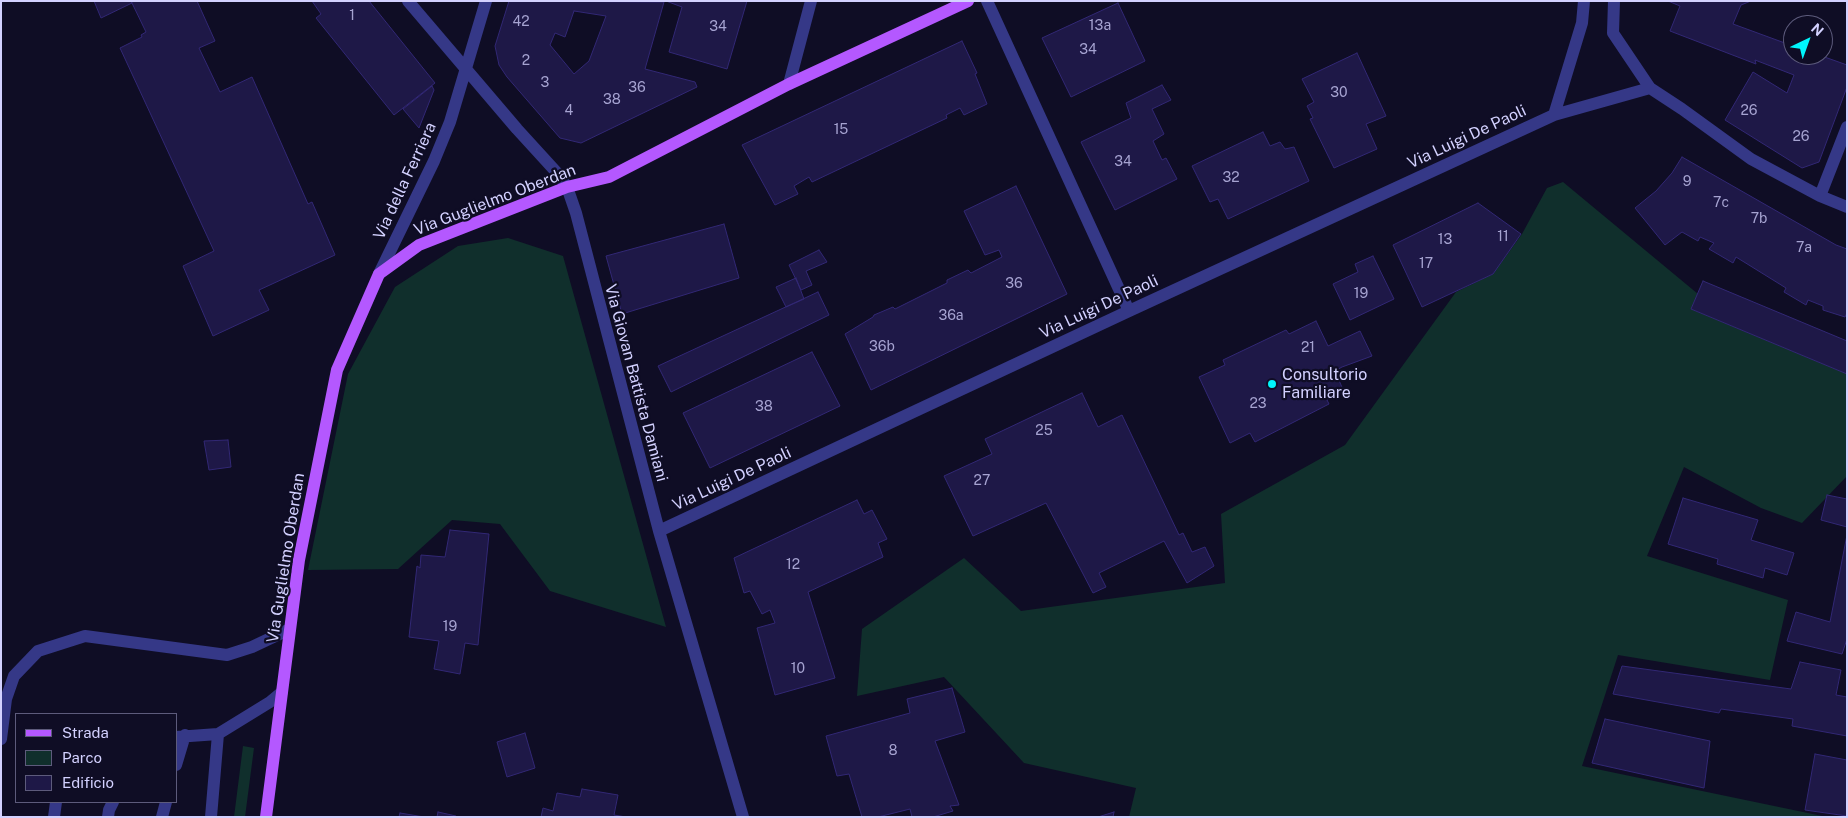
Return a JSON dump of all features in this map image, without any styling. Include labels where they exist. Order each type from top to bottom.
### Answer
[{"type":"main road","name":"Via Guglielmo Oberdan","points":[[266,817],[299,560],[337,370],[379,274],[419,245],[567,187],[609,177],[789,84],[968,1]]},
{"type":"street","points":[[408,1],[465,68]]},
{"type":"street","name":"Via della Ferriera","points":[[379,274],[437,154],[450,122],[486,1]]},
{"type":"street","points":[[789,84],[811,1]]},
{"type":"street","points":[[987,1],[1129,311]]},
{"type":"street","points":[[1554,114],[1582,23],[1584,1]]},
{"type":"street","points":[[1614,1],[1613,33],[1650,88],[1751,159],[1820,196],[1847,207]]},
{"type":"street","name":"Via Giovan Battista Damiani","points":[[465,68],[560,175],[567,187],[576,213],[659,531],[743,817]]},
{"type":"street","name":"Via Luigi De Paoli","points":[[659,531],[1554,114],[1650,88]]},
{"type":"street","points":[[1820,196],[1847,127]]},
{"type":"street","points":[[1,739],[6,699],[14,676],[38,651],[85,636],[227,655],[252,647],[290,629]]},
{"type":"street","points":[[178,754],[181,736],[218,734],[270,702],[282,692]]},
{"type":"street","points":[[212,817],[218,734]]},
{"type":"street","points":[[54,817],[56,803]]},
{"type":"street","points":[[108,817],[112,803]]},
{"type":"street","points":[[162,817],[166,803]]},
{"type":"green space","points":[[1563,182],[1698,294],[1691,309],[1847,374],[1847,476],[1802,523],[1761,508],[1684,467],[1647,556],[1788,600],[1770,680],[1618,655],[1582,766],[1827,817],[1129,817],[1136,788],[1024,763],[944,677],[857,696],[862,629],[964,558],[1021,611],[1225,583],[1221,514],[1345,445],[1456,292],[1493,274],[1522,234],[1547,188]]},
{"type":"green space","points":[[508,238],[563,256],[666,627],[550,591],[500,524],[452,520],[398,569],[308,570],[348,374],[395,287],[458,246]]},
{"type":"green space","points":[[243,746],[254,748],[245,817],[234,817]]},
{"type":"building","points":[[94,1],[131,1],[132,3],[101,18]]},
{"type":"building","points":[[131,1],[197,1],[215,41],[199,48],[220,92],[252,77],[308,204],[312,202],[335,255],[259,290],[269,310],[213,336],[183,266],[214,251],[120,48],[142,37],[141,35],[146,32]]},
{"type":"building","points":[[312,1],[369,1],[435,83],[394,115],[316,18],[321,14]]},
{"type":"building","points":[[509,1],[664,2],[645,69],[695,82],[697,87],[581,143],[560,138],[507,77],[499,65],[495,46]],"holes":[[[574,11],[606,16],[589,61],[574,74],[550,45],[555,33],[565,37]]]},
{"type":"building","points":[[666,1],[747,1],[727,69],[669,52],[682,7]]},
{"type":"building","points":[[1668,1],[1751,1],[1741,5],[1733,24],[1783,42],[1783,65],[1833,65],[1833,60],[1847,65],[1847,87],[1819,162],[1802,168],[1725,120],[1753,72],[1787,93],[1794,75],[1755,60],[1756,64],[1670,31],[1680,6]]},
{"type":"building","points":[[1118,3],[1145,61],[1071,97],[1042,38]]},
{"type":"building","points":[[962,41],[977,73],[975,74],[987,104],[964,115],[960,108],[946,115],[947,118],[812,182],[809,177],[794,186],[798,194],[775,205],[742,145]]},
{"type":"building","points":[[1357,53],[1386,116],[1366,124],[1377,149],[1334,168],[1310,119],[1313,118],[1307,106],[1314,102],[1302,79]]},
{"type":"building","points":[[1162,85],[1171,100],[1152,109],[1164,134],[1153,141],[1162,160],[1166,158],[1177,179],[1115,210],[1081,142],[1131,118],[1126,103]]},
{"type":"building","points":[[432,86],[434,90],[419,128],[403,109]]},
{"type":"building","points":[[1263,132],[1270,146],[1280,142],[1285,149],[1294,147],[1309,181],[1228,219],[1218,199],[1210,202],[1192,166]]},
{"type":"building","points":[[1682,157],[1836,245],[1847,249],[1847,313],[1845,317],[1823,310],[1823,306],[1808,300],[1806,305],[1784,292],[1786,288],[1736,257],[1733,263],[1709,249],[1714,243],[1700,237],[1698,241],[1682,232],[1665,245],[1635,208],[1656,191],[1672,173]]},
{"type":"building","points":[[1016,186],[1067,294],[871,390],[845,334],[874,315],[893,307],[895,309],[947,283],[947,280],[968,270],[971,273],[1002,257],[999,250],[985,255],[964,211]]},
{"type":"building","points":[[1478,203],[1521,234],[1493,274],[1422,307],[1393,245]]},
{"type":"building","points":[[724,224],[739,278],[622,314],[606,256]]},
{"type":"building","points":[[819,250],[827,262],[806,271],[812,285],[801,290],[789,265]]},
{"type":"building","points":[[1373,256],[1394,299],[1350,320],[1333,284],[1358,272],[1355,264]]},
{"type":"building","points":[[796,278],[804,299],[786,307],[776,287]]},
{"type":"building","points":[[1703,281],[1847,341],[1847,374],[1691,309]]},
{"type":"building","points":[[818,292],[829,315],[671,392],[658,366]]},
{"type":"building","name":"Consultorio Familiare","points":[[1316,321],[1328,346],[1360,331],[1372,356],[1335,371],[1344,392],[1327,400],[1329,404],[1255,442],[1250,433],[1230,443],[1199,377],[1225,365],[1223,360],[1286,330],[1289,334]]},
{"type":"building","points":[[812,352],[840,406],[710,468],[683,413]]},
{"type":"building","points":[[1082,393],[1098,427],[1122,415],[1179,535],[1183,533],[1192,552],[1205,547],[1214,566],[1187,583],[1164,541],[1099,573],[1106,587],[1093,593],[1046,503],[973,536],[944,476],[992,454],[985,439]]},
{"type":"building","points":[[228,440],[231,467],[209,470],[204,441]]},
{"type":"building","points":[[1827,495],[1847,499],[1847,527],[1821,520]]},
{"type":"building","points":[[1683,498],[1758,520],[1751,540],[1794,553],[1787,575],[1765,568],[1763,578],[1717,564],[1718,559],[1668,544]]},
{"type":"building","points":[[857,500],[864,514],[872,510],[887,539],[878,543],[883,557],[808,592],[835,678],[775,695],[757,628],[775,623],[770,610],[762,614],[750,591],[744,593],[734,558]]},
{"type":"building","points":[[450,530],[489,534],[478,645],[465,643],[460,674],[434,669],[439,641],[409,637],[417,566],[420,568],[421,555],[445,557]]},
{"type":"building","points":[[1847,535],[1847,639],[1842,654],[1787,641],[1796,612],[1830,622]]},
{"type":"building","points":[[1800,662],[1841,670],[1836,695],[1847,697],[1847,736],[1792,726],[1793,719],[1721,709],[1719,713],[1613,694],[1622,666],[1791,689]]},
{"type":"building","points":[[952,688],[965,732],[935,741],[959,805],[950,806],[953,811],[933,817],[912,817],[910,809],[878,817],[862,817],[849,774],[837,776],[826,736],[910,713],[907,699]]},
{"type":"building","points":[[1605,719],[1710,741],[1704,788],[1592,763]]},
{"type":"building","points":[[525,733],[535,768],[507,777],[497,742]]},
{"type":"building","points":[[1815,754],[1847,760],[1847,816],[1805,810]]},
{"type":"building","points":[[582,789],[618,795],[614,815],[626,817],[541,817],[543,808],[553,811],[557,793],[580,797]]},
{"type":"building","points":[[438,812],[456,816],[437,817]]},
{"type":"building","points":[[1114,812],[1113,817],[1098,817]]},
{"type":"building","points":[[400,813],[424,817],[399,817]]},
{"type":"place","name":"Consultorio Familiare","points":[[1272,384]]}]
